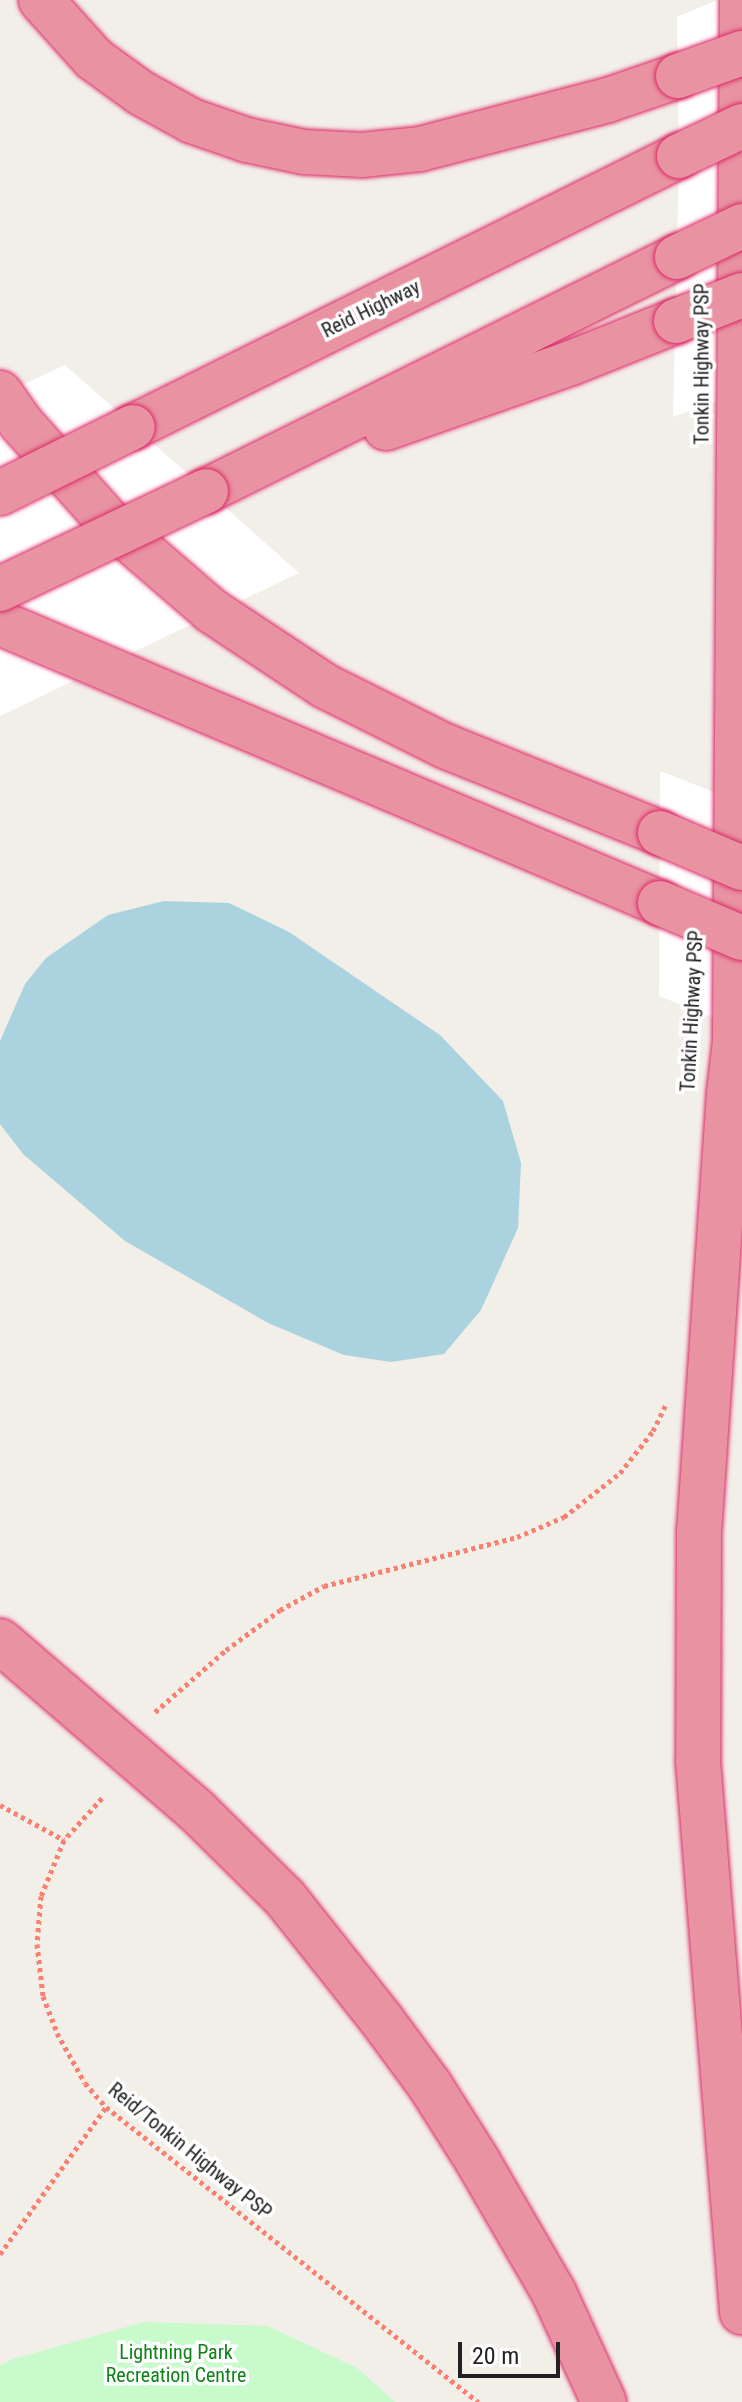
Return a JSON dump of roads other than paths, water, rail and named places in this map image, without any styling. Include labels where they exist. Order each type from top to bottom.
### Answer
[{"type":"highway","points":[[41,0],[94,59],[141,93],[192,121],[247,140],[304,152],[362,155],[420,149],[608,100],[742,53]]},
{"type":"highway","points":[[742,0],[735,1041],[699,1530],[698,1761],[742,2312]]},
{"type":"highway","name":"Reid Highway","points":[[0,493],[742,126]]},
{"type":"highway","points":[[0,589],[206,491],[742,226]]},
{"type":"highway","points":[[206,491],[571,363],[742,295]]},
{"type":"highway","points":[[0,393],[20,422],[110,523],[224,619],[325,686],[445,746],[742,868]]},
{"type":"highway","points":[[0,623],[742,938]]},
{"type":"highway","points":[[0,1641],[208,1822],[285,1898],[372,2007],[429,2084],[485,2173],[554,2293],[604,2402]]},
{"type":"water","points":[[164,901],[229,903],[289,932],[440,1035],[503,1101],[521,1163],[518,1228],[481,1310],[444,1354],[391,1362],[344,1355],[268,1323],[125,1241],[23,1154],[0,1124],[0,1041],[25,984],[46,958],[108,915]]},
{"type":"park label","name":"Lightning Park Recreation Centre","points":[[176,2364]]}]
